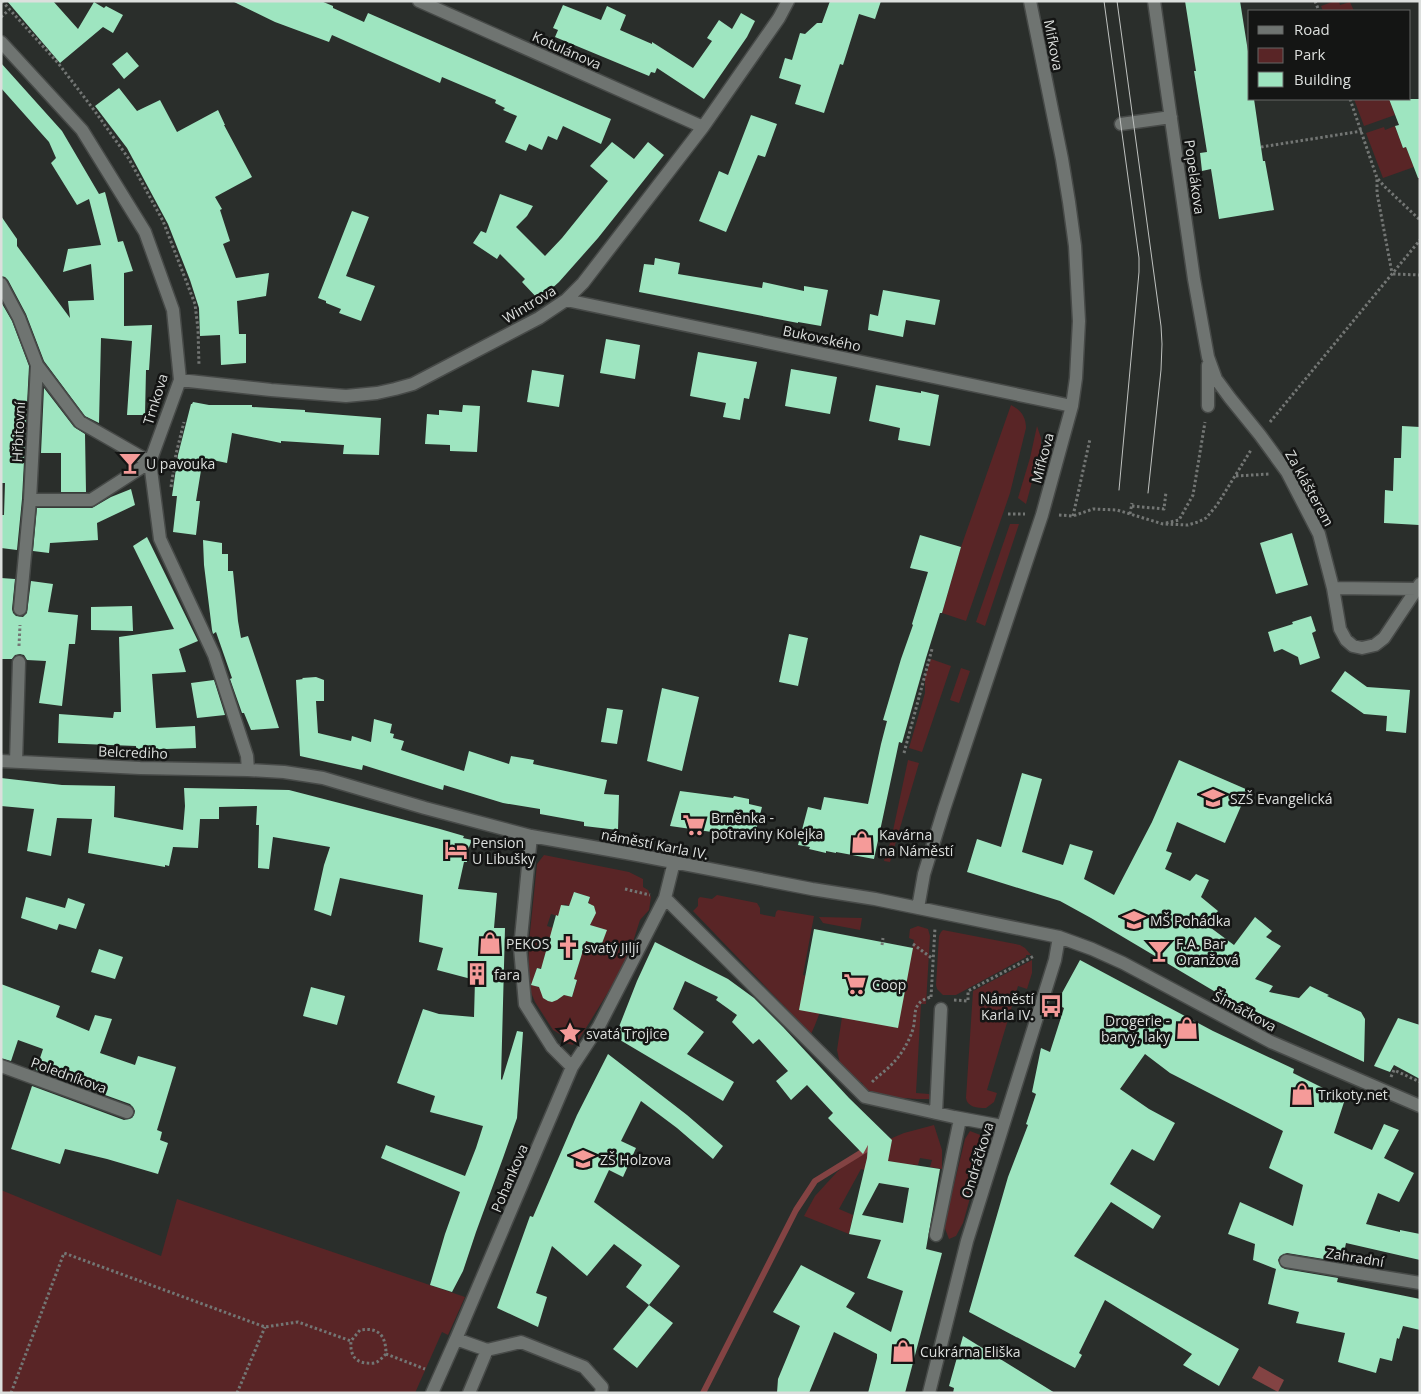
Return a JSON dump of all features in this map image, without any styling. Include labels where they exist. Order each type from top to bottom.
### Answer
[{"type":"street","name":"Kotulánova","points":[[420,1],[703,127]]},
{"type":"street","name":"Wintrova","points":[[180,380],[336,395],[377,393],[413,384],[539,318],[566,300],[599,263],[703,127],[779,18],[788,1]]},
{"type":"street","name":"Mifkova","points":[[918,908],[924,874],[1042,514],[1072,406],[1079,321],[1075,246],[1062,160],[1030,1]]},
{"type":"street","name":"Popelákova","points":[[1154,1],[1194,278],[1208,357],[1216,379],[1260,435]]},
{"type":"street","name":"Trnkova","points":[[1,42],[82,130],[145,232],[173,310],[180,380],[150,462],[160,539],[214,655],[247,756],[248,770]]},
{"type":"street","points":[[1121,124],[1171,117]]},
{"type":"street","name":"Hřbitovní","points":[[1,284],[19,318],[36,365],[80,422],[150,462]]},
{"type":"street","name":"Bukovského","points":[[566,300],[1072,406]]},
{"type":"street","name":"Popelákova","points":[[1208,357],[1208,406]]},
{"type":"street","name":"Hřbitovní","points":[[20,609],[30,500],[36,365]]},
{"type":"street","name":"Za klášterem","points":[[1260,435],[1287,472],[1319,534],[1333,588],[1340,629],[1346,640],[1353,646],[1362,648],[1375,645],[1384,638],[1418,586]]},
{"type":"street","points":[[30,500],[91,500],[150,462]]},
{"type":"street","name":"Za klášterem","points":[[1333,588],[1418,586]]},
{"type":"street","points":[[16,762],[19,662]]},
{"type":"street","name":"Belcrediho","points":[[1,761],[140,768],[248,770]]},
{"type":"street","name":"náměstí Karla IV.","points":[[248,770],[284,772],[323,778],[530,836],[803,888],[875,899],[1059,937]]},
{"type":"street","points":[[530,836],[520,948],[525,1004],[552,1047],[572,1067]]},
{"type":"street","name":"Pohankova","points":[[432,1393],[572,1067],[599,1026],[660,897],[674,862]]},
{"type":"street","points":[[660,897],[865,1097],[960,1119],[1002,1126]]},
{"type":"street","name":"Šimáčkova","points":[[1059,937],[1092,948],[1123,963],[1271,1042],[1420,1106]]},
{"type":"street","name":"Ondráčkova","points":[[929,1393],[967,1241],[1054,960],[1059,937]]},
{"type":"street","points":[[930,1112],[941,1009]]},
{"type":"street","name":"Poledníkova","points":[[1,1066],[127,1112]]},
{"type":"street","points":[[936,1235],[960,1119]]},
{"type":"street","name":"Zahradní","points":[[1286,1261],[1420,1282]]},
{"type":"street","points":[[456,1339],[487,1350],[521,1342],[584,1367],[602,1387],[601,1393]]},
{"type":"street","points":[[469,1393],[487,1350]]},
{"type":"path","points":[[1,18],[10,10]]},
{"type":"path","points":[[1350,100],[1377,178],[1377,193],[1392,274]]},
{"type":"path","points":[[1261,147],[1362,132]]},
{"type":"path","points":[[1377,178],[1420,219]]},
{"type":"path","points":[[1008,514],[1073,516],[1093,509],[1116,510],[1163,524],[1188,525],[1206,518],[1217,505],[1260,435],[1420,240]]},
{"type":"path","points":[[1392,274],[1420,275]]},
{"type":"path","points":[[1163,524],[1179,520],[1193,495],[1208,406]]},
{"type":"path","points":[[1073,516],[1090,439]]},
{"type":"path","points":[[1235,476],[1287,472]]},
{"type":"path","points":[[1130,514],[1132,504],[1164,509],[1166,492]]},
{"type":"path","points":[[19,662],[20,609]]},
{"type":"path","points":[[904,753],[932,649]]},
{"type":"path","points":[[625,889],[660,897]]},
{"type":"path","points":[[861,1093],[900,1056],[912,1032],[918,1004],[922,999],[931,997],[935,928]]},
{"type":"path","points":[[882,945],[883,938]]},
{"type":"path","points":[[913,944],[933,959]]},
{"type":"path","points":[[968,1001],[968,991],[1034,956]]},
{"type":"path","points":[[1390,1078],[1394,1070],[1420,1082]]},
{"type":"path","points":[[11,1393],[64,1253],[265,1327],[298,1322],[351,1341]]},
{"type":"path","points":[[237,1393],[265,1327]]},
{"type":"path","points":[[366,1329],[378,1332],[386,1343],[386,1354],[379,1362],[373,1364],[360,1362],[354,1358],[351,1352],[351,1341],[360,1330],[366,1329]]},
{"type":"path","points":[[386,1354],[439,1375]]},
{"type":"green space","points":[[1335,1],[1339,1],[1340,5],[1350,2],[1354,10],[1323,10],[1321,6]]},
{"type":"green space","points":[[1354,100],[1389,100],[1395,115],[1364,126]]},
{"type":"green space","points":[[1395,126],[1403,148],[1406,147],[1414,167],[1383,178],[1366,133],[1384,127],[1385,130]]},
{"type":"green space","points":[[1011,405],[1022,414],[1026,428],[1010,493],[966,621],[942,613],[961,547]]},
{"type":"green space","points":[[1037,426],[1041,438],[1041,449],[1026,504],[1018,498]]},
{"type":"green space","points":[[1010,524],[1019,524],[985,626],[976,622]]},
{"type":"green space","points":[[931,659],[951,666],[922,752],[909,748],[925,693],[925,676]]},
{"type":"green space","points":[[961,668],[970,671],[959,703],[950,700]]},
{"type":"green space","points":[[908,760],[919,763],[890,862],[884,861],[891,840]]},
{"type":"green space","points":[[544,855],[629,872],[643,879],[643,887],[648,890],[651,897],[649,910],[640,920],[631,948],[618,976],[578,1041],[575,1040],[573,1045],[561,1042],[563,1036],[553,1030],[535,1002],[530,990],[528,979],[529,942],[537,864]],"holes":[[[574,892],[590,897],[588,905],[594,906],[595,909],[588,925],[605,934],[600,945],[583,940],[581,957],[574,978],[577,981],[572,997],[532,985],[537,968],[544,968],[546,960],[544,957],[556,929],[547,926],[551,914],[561,917],[561,905],[569,906]]]},
{"type":"green space","points":[[717,895],[757,903],[760,908],[760,914],[775,917],[778,910],[814,916],[803,975],[807,976],[820,1012],[811,1034],[693,911],[698,906],[698,899],[700,897],[712,899]]},
{"type":"green space","points":[[819,917],[862,918],[860,930],[823,923]]},
{"type":"green space","points":[[918,926],[928,929],[930,936],[926,1004],[921,1004],[916,1093],[929,1094],[930,1097],[929,1099],[894,1098],[868,1091],[862,1087],[863,1084],[861,1082],[857,1083],[840,1064],[837,1050],[842,1017],[897,1027],[914,940],[909,938],[910,929]]},
{"type":"green space","points":[[943,930],[1020,945],[1031,955],[1026,955],[1026,957],[956,995],[943,995],[936,985],[939,936]]},
{"type":"green space","points":[[1032,960],[1032,973],[1027,989],[1018,986],[987,1090],[997,1093],[994,1102],[986,1108],[973,1106],[968,1103],[966,1098],[973,991]]},
{"type":"green space","points":[[934,1125],[942,1150],[942,1169],[930,1167],[932,1160],[920,1158],[918,1165],[883,1163],[877,1174],[861,1169],[839,1209],[853,1215],[849,1234],[804,1216],[815,1196],[837,1172],[861,1151],[904,1133]]},
{"type":"green space","points":[[970,1131],[983,1136],[985,1145],[963,1223],[956,1236],[949,1239],[944,1226],[965,1139]]},
{"type":"green space","points":[[1,1190],[161,1256],[177,1199],[465,1297],[448,1335],[442,1332],[415,1393],[1,1393]]},
{"type":"shaded area","points":[[1259,1366],[1284,1380],[1278,1392],[1252,1378]]},
{"type":"building","points":[[7,1],[53,1],[78,29],[94,2],[123,15],[113,33],[103,27],[60,63]]},
{"type":"building","points":[[232,1],[321,1],[364,22],[368,13],[611,119],[601,144],[563,126],[557,140],[548,136],[542,150],[529,144],[526,151],[505,142],[517,116],[503,110],[505,108],[495,103],[496,100],[442,77],[440,83],[332,35],[329,42],[275,22]]},
{"type":"building","points":[[830,1],[881,1],[875,19],[859,14],[843,65],[840,64],[824,113],[795,104],[801,85],[779,78],[785,58],[792,60],[800,33],[805,34],[817,23],[822,23]]},
{"type":"building","points":[[1185,1],[1240,1],[1248,51],[1248,100],[1254,100],[1263,161],[1265,161],[1274,210],[1219,219],[1211,169],[1202,171],[1200,153],[1207,152],[1194,71],[1196,71]]},
{"type":"building","points":[[563,5],[601,20],[607,6],[626,15],[620,30],[652,44],[652,42],[693,68],[712,41],[707,38],[719,20],[732,29],[741,13],[755,21],[747,37],[704,99],[657,68],[655,73],[651,72],[649,76],[555,37],[558,30],[553,28]]},
{"type":"building","points":[[127,52],[139,66],[124,79],[112,64]]},
{"type":"building","points":[[1,63],[62,131],[99,194],[105,192],[118,242],[123,241],[133,271],[124,273],[124,326],[152,325],[149,370],[146,370],[145,415],[127,415],[132,341],[101,338],[99,423],[85,416],[44,361],[26,314],[8,280],[1,276],[1,216],[17,239],[17,246],[70,318],[68,301],[94,300],[91,264],[63,272],[68,249],[101,245],[89,199],[77,205],[51,163],[56,158],[49,142],[1,88]]},
{"type":"building","points":[[119,88],[137,111],[160,100],[177,132],[218,110],[252,177],[215,197],[222,209],[220,210],[230,241],[223,244],[236,278],[269,273],[266,296],[237,301],[239,334],[246,334],[246,363],[221,365],[220,335],[200,336],[199,308],[168,224],[127,148],[95,106]]},
{"type":"building","points":[[1420,99],[1420,178],[1418,178],[1406,147],[1403,148],[1395,126],[1399,125],[1389,100]]},
{"type":"building","points":[[751,115],[777,124],[765,157],[758,155],[726,232],[699,221],[719,171],[728,175]]},
{"type":"building","points":[[612,142],[634,159],[648,142],[664,155],[598,238],[559,282],[539,300],[522,282],[525,279],[500,254],[497,259],[473,243],[481,231],[486,233],[500,194],[533,206],[527,216],[516,227],[545,256],[608,181],[590,166]]},
{"type":"building","points":[[352,211],[369,217],[346,276],[375,286],[361,321],[339,313],[341,309],[318,298]]},
{"type":"building","points":[[655,258],[680,263],[678,274],[762,288],[763,282],[804,291],[804,286],[828,290],[821,326],[639,292],[644,264],[654,265]]},
{"type":"building","points":[[883,290],[940,300],[935,325],[906,320],[903,337],[868,330],[870,314],[878,316]]},
{"type":"building","points":[[1,302],[12,321],[29,366],[22,499],[17,550],[1,548],[1,515],[4,515],[5,483],[1,483]]},
{"type":"building","points":[[606,339],[640,345],[635,379],[600,373]]},
{"type":"building","points":[[698,352],[757,362],[749,399],[744,398],[740,420],[723,417],[726,403],[690,396]]},
{"type":"building","points":[[791,369],[837,377],[830,414],[785,406]]},
{"type":"building","points":[[532,370],[564,375],[559,407],[527,402]]},
{"type":"building","points":[[876,385],[939,395],[930,446],[898,440],[900,428],[869,421]]},
{"type":"building","points":[[44,388],[74,427],[85,434],[86,492],[61,492],[61,453],[41,453]]},
{"type":"building","points":[[193,402],[209,405],[252,405],[252,407],[305,410],[305,412],[381,418],[379,455],[343,454],[344,445],[281,441],[281,443],[232,433],[227,463],[203,458],[196,501],[200,501],[196,535],[173,532],[177,496],[172,496],[178,455]]},
{"type":"building","points":[[463,405],[480,406],[477,452],[450,451],[450,445],[425,444],[427,414],[439,415],[439,410],[462,412]]},
{"type":"building","points":[[1402,426],[1420,427],[1419,525],[1384,523],[1385,490],[1393,491],[1394,458],[1401,458]]},
{"type":"building","points":[[131,489],[135,505],[97,523],[98,540],[50,543],[49,553],[33,551],[37,508],[92,508],[111,497]]},
{"type":"building","points":[[1292,533],[1308,585],[1276,594],[1260,543]]},
{"type":"building","points":[[920,535],[961,547],[942,613],[940,613],[926,658],[902,743],[899,742],[874,859],[836,852],[826,851],[826,853],[798,845],[808,807],[821,810],[824,797],[868,804],[887,721],[883,720],[928,572],[910,568]]},
{"type":"building","points":[[147,537],[198,641],[179,649],[186,672],[152,674],[156,728],[195,726],[196,748],[136,750],[136,746],[58,743],[59,714],[113,718],[114,712],[121,712],[119,637],[174,629],[133,546]]},
{"type":"building","points":[[203,540],[222,543],[222,554],[228,554],[228,571],[233,571],[241,638],[248,636],[279,728],[251,730],[244,713],[242,713],[216,632],[213,634],[212,630]]},
{"type":"building","points":[[1,578],[15,579],[12,609],[16,616],[23,617],[27,613],[31,581],[53,584],[48,612],[78,615],[75,644],[69,644],[62,706],[39,703],[46,661],[27,660],[24,655],[20,654],[15,655],[12,659],[1,659]]},
{"type":"building","points":[[132,606],[133,631],[91,630],[91,607]]},
{"type":"building","points":[[1311,616],[1316,631],[1312,633],[1320,658],[1300,665],[1298,657],[1282,649],[1274,652],[1268,632]]},
{"type":"building","points":[[789,634],[808,638],[798,686],[779,682]]},
{"type":"building","points":[[1345,671],[1367,687],[1410,690],[1406,733],[1386,731],[1387,716],[1364,714],[1331,691]]},
{"type":"building","points":[[316,677],[324,680],[324,701],[316,701],[318,733],[351,741],[352,736],[371,742],[374,719],[392,724],[390,733],[394,734],[393,738],[404,741],[401,750],[464,771],[469,751],[509,764],[511,756],[534,760],[533,764],[607,780],[604,794],[619,795],[618,830],[584,826],[584,822],[540,814],[540,809],[503,803],[444,785],[443,790],[363,765],[362,770],[300,756],[296,680]]},
{"type":"building","points":[[214,680],[225,715],[197,718],[191,683]]},
{"type":"building","points":[[662,688],[699,697],[682,771],[647,761]]},
{"type":"building","points":[[607,708],[623,710],[617,744],[601,742]]},
{"type":"building","points":[[1179,760],[1248,790],[1225,843],[1177,822],[1166,851],[1172,853],[1165,869],[1190,881],[1196,874],[1209,880],[1201,897],[1218,911],[1207,925],[1234,945],[1255,917],[1272,931],[1266,937],[1281,946],[1255,979],[1273,986],[1269,992],[1299,998],[1310,986],[1361,1012],[1365,1019],[1364,1062],[1224,997],[1060,901],[967,872],[977,839],[1001,847],[1022,773],[1042,779],[1022,852],[1063,865],[1070,844],[1093,851],[1084,879],[1114,895],[1152,822]]},
{"type":"building","points":[[1,778],[62,785],[115,786],[114,817],[183,830],[184,788],[289,790],[440,829],[472,840],[467,852],[467,862],[464,862],[458,889],[497,893],[494,928],[505,928],[502,1080],[517,1031],[523,1032],[517,1118],[463,1271],[452,1292],[430,1285],[460,1192],[381,1158],[386,1145],[465,1176],[483,1126],[430,1112],[435,1096],[397,1083],[423,1009],[439,1014],[474,1017],[475,980],[437,970],[443,948],[419,942],[423,895],[340,878],[331,916],[314,910],[330,847],[273,837],[269,869],[258,868],[259,825],[256,825],[257,806],[219,807],[219,819],[200,819],[198,848],[173,847],[169,866],[165,865],[165,867],[88,853],[92,819],[57,818],[51,856],[27,851],[34,809],[1,806]]},
{"type":"building","points":[[680,791],[733,798],[734,796],[749,799],[749,804],[762,807],[754,838],[670,826]]},
{"type":"building","name":"svatý Jiljí","points":[[574,892],[590,897],[588,903],[594,906],[596,913],[590,925],[607,930],[601,946],[586,941],[574,979],[577,980],[572,997],[564,995],[552,1002],[543,998],[539,987],[531,985],[537,968],[541,969],[556,915],[558,916],[561,905],[569,906]]},
{"type":"building","points":[[26,897],[65,908],[68,898],[85,904],[76,929],[59,924],[57,930],[21,918]]},
{"type":"building","name":"Coop","points":[[814,929],[913,948],[898,1028],[799,1010]]},
{"type":"building","points":[[655,942],[728,979],[754,998],[849,1098],[892,1140],[888,1161],[940,1169],[926,1249],[942,1253],[905,1393],[868,1393],[877,1354],[834,1332],[809,1393],[777,1393],[778,1379],[800,1326],[773,1312],[801,1265],[855,1293],[846,1307],[891,1332],[903,1291],[867,1278],[881,1240],[849,1234],[867,1158],[868,1145],[863,1154],[828,1118],[833,1113],[807,1085],[791,1100],[776,1081],[788,1071],[759,1039],[753,1044],[732,1022],[737,1015],[716,1000],[718,997],[685,981],[673,1009],[704,1032],[687,1054],[734,1082],[723,1101],[615,1037]],"holes":[[[879,1183],[909,1188],[903,1223],[862,1215]]]},
{"type":"building","points":[[99,949],[123,957],[115,979],[91,972]]},
{"type":"building","points":[[1080,960],[1213,1031],[1294,1069],[1293,1073],[1345,1099],[1334,1133],[1372,1150],[1384,1124],[1399,1130],[1384,1158],[1414,1173],[1399,1202],[1378,1193],[1366,1224],[1400,1232],[1400,1230],[1420,1234],[1420,1260],[1346,1243],[1342,1262],[1287,1253],[1280,1256],[1278,1260],[1281,1267],[1285,1269],[1338,1278],[1337,1282],[1420,1299],[1420,1330],[1403,1326],[1399,1339],[1397,1338],[1392,1361],[1380,1358],[1376,1373],[1338,1362],[1345,1333],[1296,1323],[1299,1312],[1268,1304],[1276,1269],[1253,1260],[1255,1244],[1228,1234],[1240,1202],[1293,1226],[1303,1185],[1269,1168],[1283,1131],[1170,1073],[1145,1054],[1120,1089],[1149,1109],[1175,1123],[1154,1161],[1132,1149],[1110,1184],[1161,1216],[1153,1229],[1111,1202],[1074,1256],[1239,1349],[1219,1386],[1183,1365],[1192,1354],[1105,1300],[1079,1353],[1082,1355],[1075,1368],[969,1312],[1008,1177],[1028,1125],[1026,1124],[1036,1094],[1032,1092],[1041,1048],[1050,1052],[1064,1008],[1056,1004]]},
{"type":"building","points":[[1,984],[60,1006],[56,1017],[89,1031],[95,1015],[112,1019],[100,1053],[135,1065],[138,1056],[176,1067],[157,1130],[162,1132],[160,1140],[168,1143],[158,1174],[65,1149],[60,1164],[11,1149],[32,1086],[124,1120],[132,1118],[135,1111],[130,1104],[36,1070],[43,1049],[18,1040],[11,1061],[1,1058]]},
{"type":"building","points":[[311,987],[345,996],[337,1025],[303,1016]]},
{"type":"building","points":[[1398,1018],[1420,1025],[1420,1079],[1394,1065],[1390,1072],[1374,1066]]},
{"type":"building","points":[[608,1054],[687,1115],[723,1146],[713,1159],[677,1128],[641,1101],[621,1141],[636,1148],[623,1177],[609,1170],[594,1202],[680,1266],[649,1305],[626,1287],[642,1265],[614,1244],[587,1276],[552,1246],[536,1293],[547,1297],[538,1327],[497,1308],[530,1216],[533,1217],[577,1115]]},
{"type":"building","points":[[649,1305],[673,1323],[637,1368],[613,1349]]},
{"type":"building","points":[[963,1336],[1055,1393],[953,1393],[954,1388],[949,1386]]},
{"type":"waterway","points":[[703,1393],[796,1210],[815,1181],[875,1144]]},
{"type":"tram line","points":[[1104,1],[1139,258],[1119,490]]},
{"type":"tram line","points":[[1117,1],[1161,326],[1161,370],[1148,493]]},
{"type":"place","name":"U pavouka","points":[[130,463]]},
{"type":"place","name":"SZŠ Evangelická","points":[[1213,798]]},
{"type":"place","name":"Brněnka - potraviny Kolejka","points":[[694,825]]},
{"type":"place","name":"Kavárna na Náměstí","points":[[862,842]]},
{"type":"place","name":"Pension U Libušky","points":[[456,850]]},
{"type":"place","name":"MŠ Pohádka","points":[[1134,920]]},
{"type":"place","name":"PEKOS","points":[[490,943]]},
{"type":"place","name":"svatý Jiljí","points":[[568,947]]},
{"type":"place","name":"F.A. Bar Oranžová","points":[[1159,951]]},
{"type":"place","name":"fara","points":[[477,974]]},
{"type":"place","name":"Coop","points":[[855,984]]},
{"type":"place","name":"Náměstí Karla IV.","points":[[1051,1006]]},
{"type":"place","name":"Drogerie - barvy, laky","points":[[1187,1028]]},
{"type":"place","name":"svatá Trojice","points":[[570,1033]]},
{"type":"place","name":"Trikoty.net","points":[[1302,1094]]},
{"type":"place","name":"ZŠ Holzova","points":[[583,1159]]},
{"type":"place","name":"Cukrárna Eliška","points":[[903,1351]]}]
